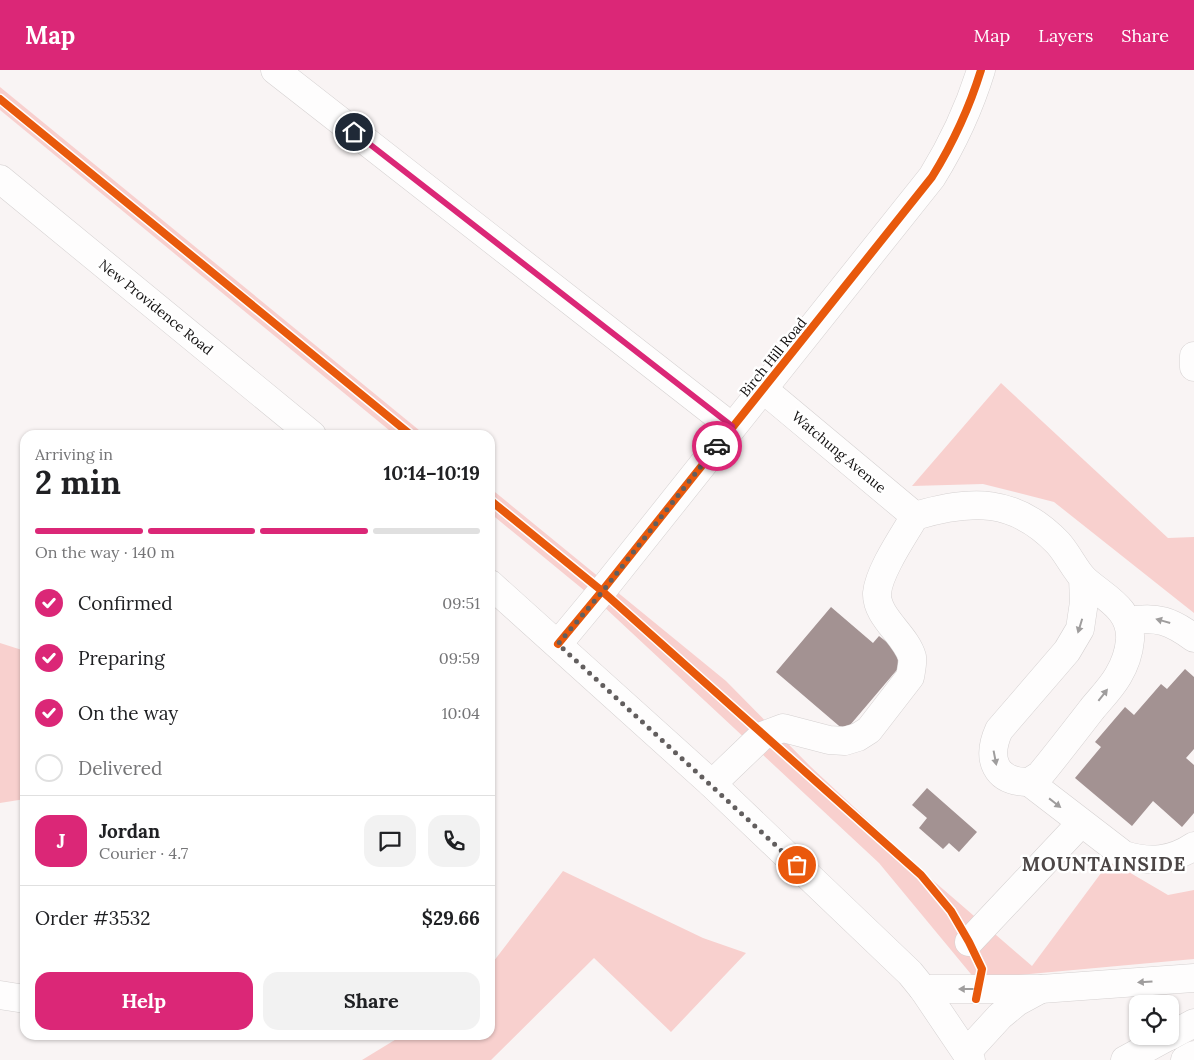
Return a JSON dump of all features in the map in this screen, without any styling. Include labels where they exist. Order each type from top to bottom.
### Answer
[{"type":"main road","points":[[275,70],[732,426]]},
{"type":"main road","name":"Birch Hill Road","points":[[558,644],[602,592],[732,426],[932,177],[952,146],[969,109],[974,71]]},
{"type":"main road","name":"New Providence Road","points":[[0,179],[306,430]]},
{"type":"main road","points":[[1194,356],[1194,367]]},
{"type":"main road","name":"Watchung Avenue","points":[[763,389],[915,516]]},
{"type":"main road","points":[[712,784],[762,736],[783,728],[829,740],[845,741],[858,737],[868,730],[910,677],[912,657],[880,606],[877,594],[881,578],[915,516],[961,505],[980,505],[1008,510],[1022,516],[1049,534],[1069,555],[1083,578],[1121,609],[1128,621],[1130,639],[1118,676],[1040,775],[1029,782],[1010,780],[1000,773],[992,754],[994,741],[999,730],[1067,651],[1080,629],[1084,602],[1083,578]]},
{"type":"main road","points":[[495,588],[712,784],[910,973],[923,988],[969,1056],[1000,1016],[1017,1002],[1042,989]]},
{"type":"main road","points":[[1128,621],[1148,618],[1167,621],[1194,638]]},
{"type":"main road","points":[[1029,782],[1124,855],[1141,860],[1160,860],[1178,856],[1194,846]]},
{"type":"main road","points":[[969,942],[1081,823]]},
{"type":"main road","points":[[923,988],[1042,989],[1194,978]]},
{"type":"main road","points":[[0,995],[20,998]]},
{"type":"main road","points":[[1179,1031],[1194,1023]]},
{"type":"main road","points":[[1125,1060],[1153,1045]]},
{"type":"main road","points":[[1185,1060],[1194,1055]]},
{"type":"shaded area","points":[[0,87],[419,430],[389,430],[0,110]]},
{"type":"shaded area","points":[[1001,383],[1168,538],[1194,537],[1194,613],[1054,502],[983,484],[912,486]]},
{"type":"shaded area","points":[[495,492],[726,681],[811,767],[929,877],[1032,966],[1110,861],[1168,895],[1194,890],[1194,959],[975,979],[879,863],[602,605],[495,517]]},
{"type":"shaded area","points":[[0,643],[20,649],[20,800],[0,803]]},
{"type":"shaded area","points":[[563,871],[703,938],[746,953],[671,1032],[594,958],[491,1060],[362,1060],[395,1040],[495,1040],[495,959]]},
{"type":"building","points":[[831,607],[873,643],[879,636],[907,658],[845,731],[776,672]]},
{"type":"building","points":[[1185,669],[1194,677],[1194,749],[1186,758],[1194,765],[1194,813],[1182,827],[1153,801],[1132,826],[1075,778],[1101,747],[1095,742],[1125,707],[1134,715],[1161,684],[1167,689]]},
{"type":"building","points":[[927,788],[977,832],[959,852],[949,843],[943,849],[919,828],[927,818],[912,805]]},
{"type":"cycle path","points":[[558,644],[932,177],[960,125],[981,70]]},
{"type":"cycle path","points":[[0,99],[405,430]]},
{"type":"cycle path","points":[[495,504],[602,591],[921,875],[951,911],[982,969],[976,999]]},
{"type":"way so far","points":[[717,446],[602,592],[558,644],[712,784],[797,865]]},
{"type":"district","name":"MOUNTAINSIDE","points":[[1104,864]]},
{"type":"route","points":[[354,132],[732,426],[717,446]]}]
